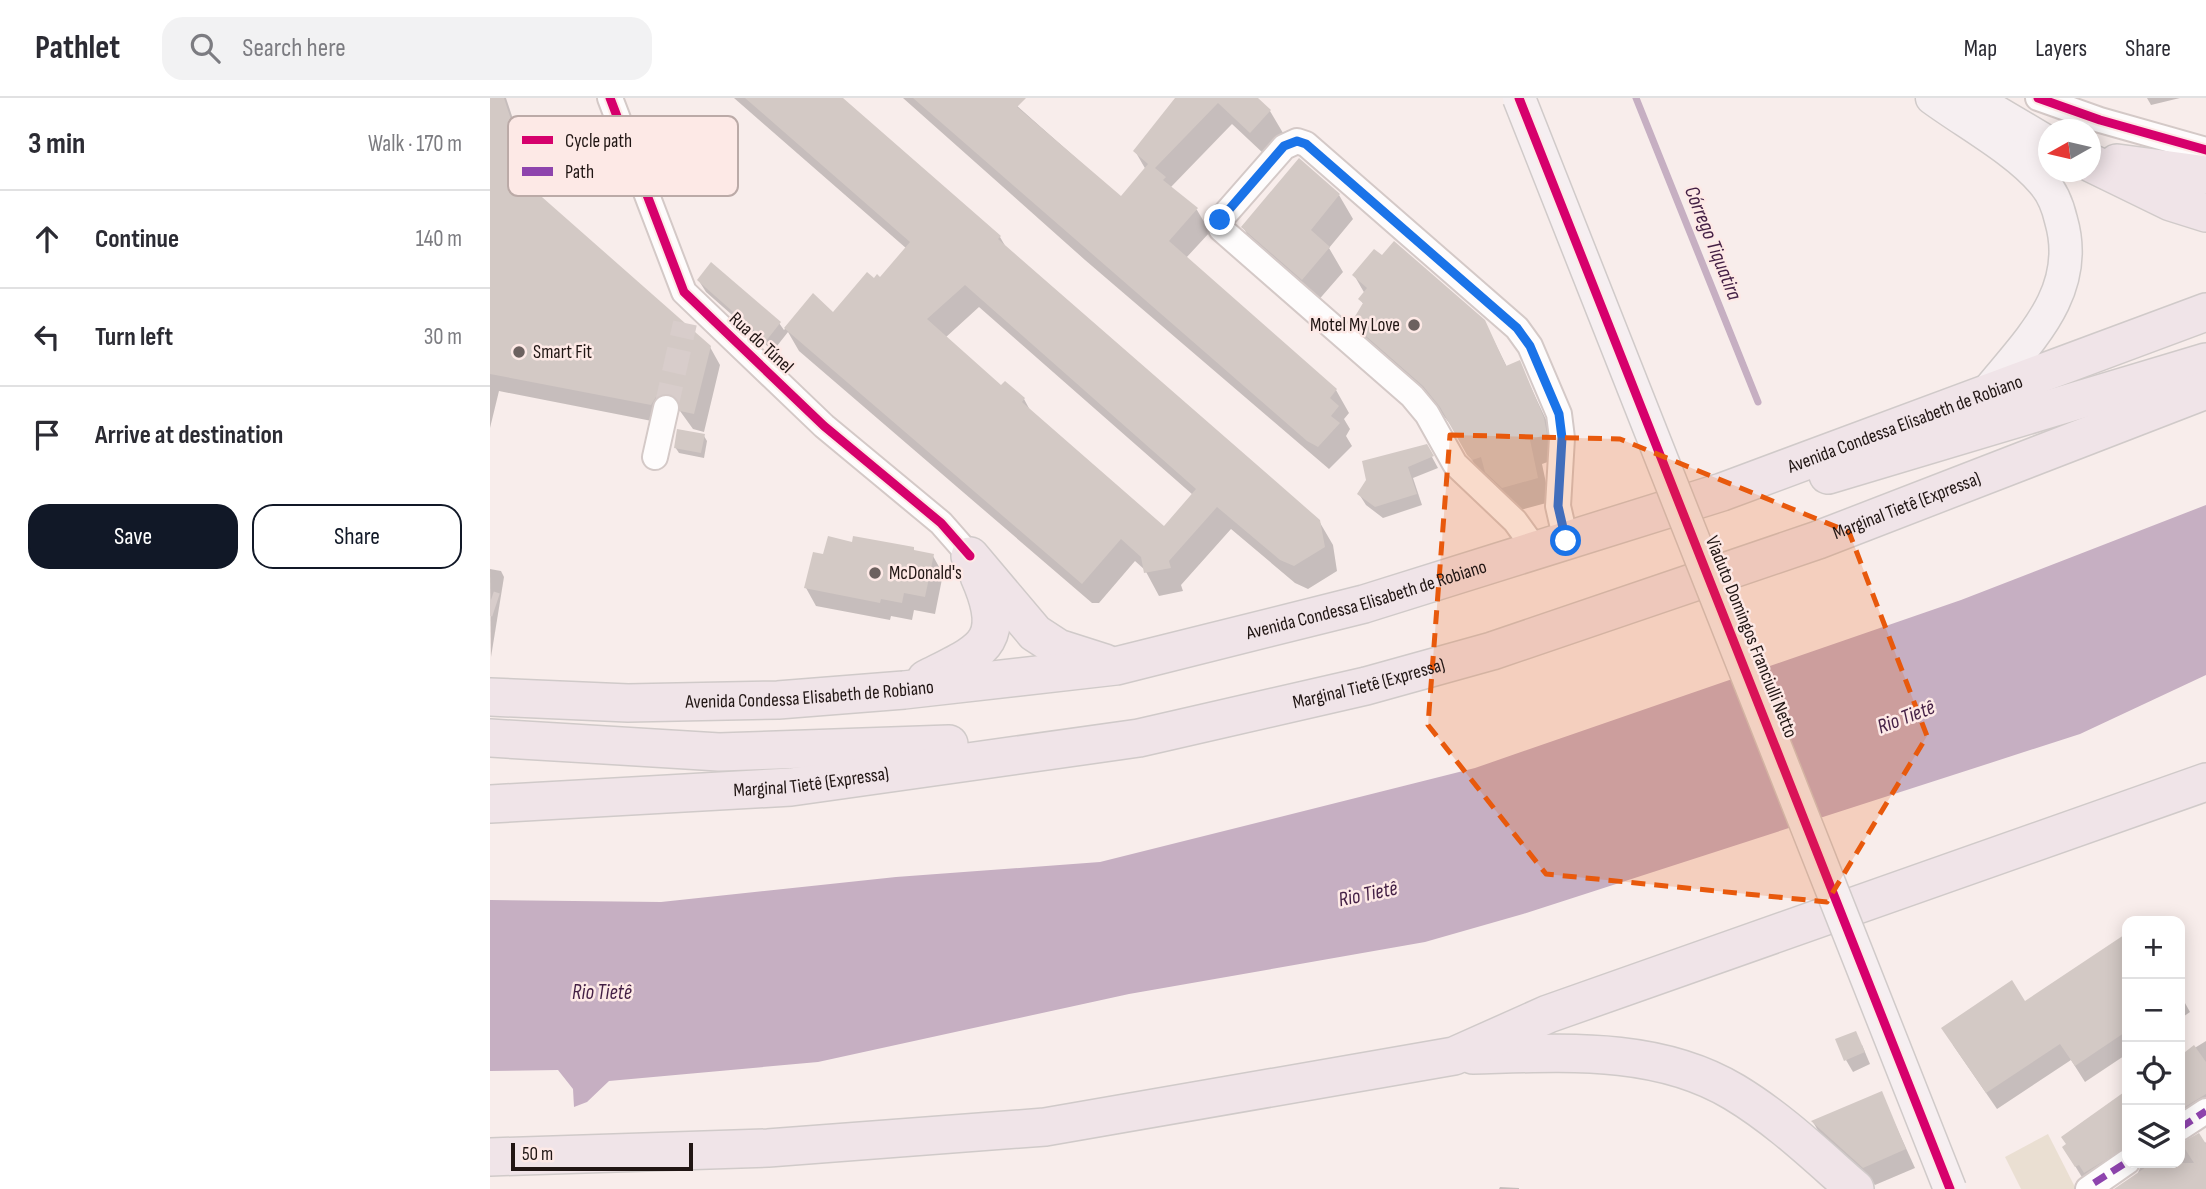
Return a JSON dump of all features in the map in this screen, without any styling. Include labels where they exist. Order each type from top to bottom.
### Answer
[{"type":"highway","points":[[2101,162],[2206,175]]},
{"type":"highway","points":[[2101,166],[2171,202],[2206,213]]},
{"type":"highway","name":"Avenida Condessa Elisabeth de Robiano","points":[[490,697],[628,703],[778,700],[905,690],[1116,666],[1364,604],[1722,492],[2206,312]]},
{"type":"highway","points":[[1722,492],[1771,491],[1950,441],[2206,362]]},
{"type":"highway","name":"Marginal Tietê (Expressa)","points":[[490,804],[791,787],[1139,738],[1366,686],[1492,651],[1818,540],[2206,390]]},
{"type":"highway","points":[[970,556],[1035,633],[1058,648],[1116,666]]},
{"type":"highway","points":[[905,690],[972,655],[990,634],[990,604],[970,556]]},
{"type":"highway","points":[[490,738],[719,752],[1139,738]]},
{"type":"highway","points":[[1454,1056],[1548,1014],[2206,784]]},
{"type":"highway","points":[[490,1157],[768,1148],[1045,1127],[1454,1056],[1580,1052],[1628,1057],[1697,1075],[1732,1091],[1784,1126],[1854,1189]]},
{"type":"main road","name":"Viaduto Domingos Franciulli Netto","points":[[1519,98],[1950,1189]]},
{"type":"main road","points":[[1931,98],[2021,162],[2043,182],[2058,208],[2068,242],[2064,275],[2055,303],[1987,393]]},
{"type":"main road","points":[[1973,98],[2038,136]]},
{"type":"street","name":"Rua do Túnel","points":[[610,98],[617,116]]},
{"type":"street","points":[[2038,98],[2100,120],[2206,150]]},
{"type":"street","points":[[1297,141],[1306,144],[1517,328],[1530,346],[1559,414],[1562,438],[1558,506],[1551,546],[1507,512],[1455,464],[1426,414],[1412,396],[1221,229],[1220,220],[1284,146],[1297,141]]},
{"type":"street","name":"Rua do Túnel","points":[[647,196],[690,313],[941,523],[970,556]]},
{"type":"street","points":[[655,457],[666,408]]},
{"type":"street","points":[[2185,1125],[2206,1111]]},
{"type":"street","points":[[2088,1189],[2122,1165]]},
{"type":"highlighted area","points":[[1450,435],[1620,439],[1849,532],[1927,736],[1827,902],[1546,874],[1428,725]]},
{"type":"shaded area","points":[[2048,1134],[2076,1189],[2021,1189],[2005,1157]]},
{"type":"water","name":"Rio Tietê","points":[[2206,505],[2206,675],[2080,734],[1523,914],[1425,942],[1129,994],[818,1062],[609,1081],[587,1102],[574,1107],[573,1089],[558,1070],[490,1071],[490,900],[661,902],[896,877],[1100,862],[1475,768],[1961,600]]},
{"type":"building","points":[[490,98],[504,98],[510,116],[508,196],[541,196],[711,346],[694,414],[680,411],[677,398],[669,393],[656,397],[651,405],[490,374]]},
{"type":"building","points":[[745,98],[843,98],[1001,236],[998,239],[1320,520],[1325,547],[1294,566],[1280,560],[1217,507],[1169,561],[1171,568],[1144,573],[1141,557],[1121,539],[1082,584],[784,328],[813,293],[833,312],[867,272],[874,278],[877,274],[880,277],[910,242]],"holes":[[[965,285],[1196,489],[1164,526],[1022,402],[1025,398],[1005,381],[1001,385],[927,319]]]},
{"type":"building","points":[[913,98],[1026,98],[1017,107],[1121,196],[1148,164],[1133,151],[1175,98],[1258,98],[1271,110],[1250,133],[1218,103],[1155,168],[1166,177],[1163,180],[1198,208],[1169,241],[1337,389],[1330,398],[1339,406],[1331,416],[1340,423],[1318,447],[1307,441]]},
{"type":"building","points":[[1299,158],[1340,194],[1311,230],[1330,247],[1302,280],[1241,227]]},
{"type":"building","name":"Motel My Love","points":[[1394,241],[1485,320],[1506,366],[1520,360],[1544,418],[1547,434],[1530,440],[1538,478],[1502,488],[1485,472],[1481,457],[1472,460],[1467,455],[1440,407],[1423,386],[1351,323],[1363,303],[1358,299],[1367,288],[1352,275],[1374,249],[1382,255]]},
{"type":"building","points":[[711,262],[781,322],[766,341],[697,280]]},
{"type":"building","points":[[677,429],[705,434],[701,453],[674,448]]},
{"type":"building","points":[[1427,444],[1434,456],[1408,467],[1417,494],[1375,507],[1357,494],[1366,480],[1362,461]]},
{"type":"building","name":"McDonald's","points":[[828,536],[852,542],[853,536],[914,547],[914,550],[934,554],[925,597],[904,593],[902,603],[881,599],[880,603],[804,588],[813,552],[823,554]]},
{"type":"building","points":[[2122,936],[2122,1034],[2075,1066],[2060,1044],[1986,1093],[1941,1028],[2012,980],[2025,1001]]},
{"type":"building","points":[[1856,1031],[1865,1052],[1844,1061],[1835,1039]]},
{"type":"building","points":[[2194,1045],[2206,1062],[2206,1094],[2185,1107],[2185,1105],[2185,1052]]},
{"type":"building","points":[[1882,1091],[1906,1149],[1863,1168],[1811,1121]]},
{"type":"building","points":[[2122,1094],[2122,1150],[2084,1173],[2079,1165],[2075,1167],[2062,1147],[2066,1144],[2061,1137]]},
{"type":"building","points":[[2199,1133],[2206,1144],[2206,1189],[2114,1189],[2145,1168],[2185,1168],[2185,1163],[2194,1163],[2185,1149],[2185,1141]]},
{"type":"waterway","name":"Córrego Tiquatira","points":[[1636,98],[1758,402]]},
{"type":"tunnel","points":[[666,408],[685,323]]},
{"type":"tunnel","points":[[490,603],[496,605]]},
{"type":"marked path","points":[[2185,1125],[2206,1111]]},
{"type":"marked path","points":[[2094,1183],[2122,1165]]},
{"type":"cycle path","points":[[610,98],[617,116]]},
{"type":"cycle path","points":[[1519,98],[1950,1189]]},
{"type":"cycle path","points":[[2038,98],[2100,120],[2206,150]]},
{"type":"cycle path","points":[[647,196],[684,292],[824,426],[941,523],[970,556]]},
{"type":"place","name":"Motel My Love","points":[[1414,325]]},
{"type":"place","name":"Smart Fit","points":[[519,352]]},
{"type":"place","name":"McDonald's","points":[[875,573]]},
{"type":"route","points":[[1220,220],[1284,146],[1297,141],[1306,144],[1517,328],[1530,346],[1559,414],[1562,438],[1558,506],[1566,541]]}]
